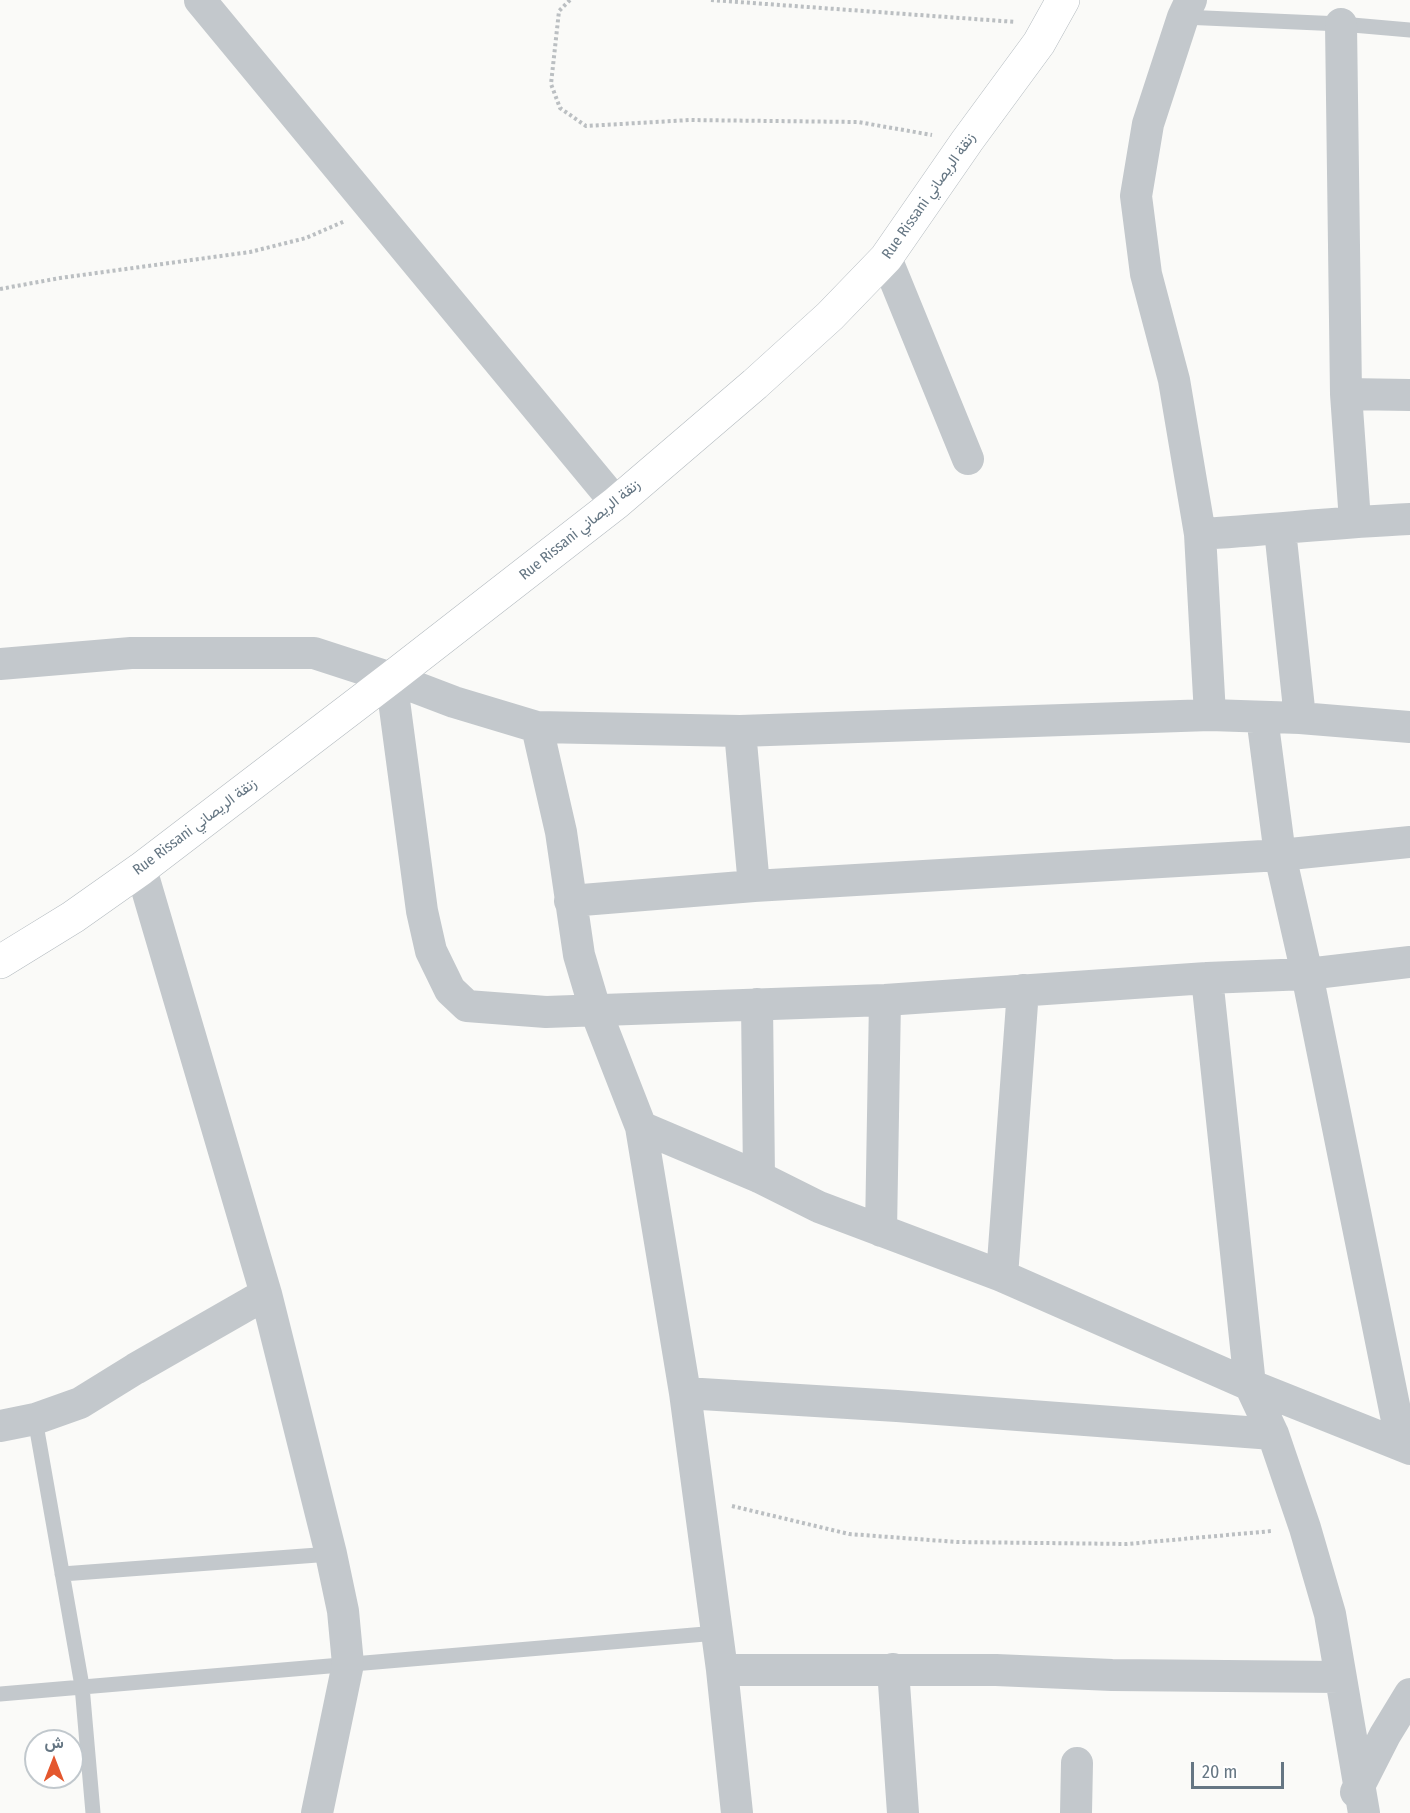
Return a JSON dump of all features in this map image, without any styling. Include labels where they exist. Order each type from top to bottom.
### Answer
[{"type":"main road","name":"Rue Rissani زنقة الريصاني","points":[[0,962],[73,917],[141,869],[391,678],[616,503],[755,384],[830,316],[886,258],[967,141],[1039,43],[1056,12]]},
{"type":"street","points":[[200,0],[616,503]]},
{"type":"street","points":[[1187,8],[1148,124],[1136,196],[1146,274],[1174,380],[1200,534],[1210,715]]},
{"type":"street","points":[[1341,24],[1346,394],[1354,521]]},
{"type":"street","points":[[886,258],[968,459]]},
{"type":"street","points":[[1346,394],[1410,395]]},
{"type":"street","points":[[1200,534],[1280,530],[1354,521],[1410,519]]},
{"type":"street","points":[[1280,530],[1300,718]]},
{"type":"street","points":[[0,664],[131,653],[314,653],[391,678],[454,702],[537,727],[740,731],[1210,715],[1300,718],[1410,727]]},
{"type":"street","points":[[391,678],[422,911],[431,951],[450,990],[467,1006],[546,1012],[885,1000],[1207,978],[1307,974],[1410,962]]},
{"type":"street","points":[[1262,717],[1280,855],[1406,1447]]},
{"type":"street","points":[[537,727],[561,832],[579,955],[595,1010],[641,1127],[685,1393],[722,1670],[737,1813]]},
{"type":"street","points":[[740,731],[754,886]]},
{"type":"street","points":[[570,901],[754,886],[1280,855],[1410,842]]},
{"type":"street","points":[[141,869],[266,1294],[343,1611],[348,1664],[316,1813]]},
{"type":"street","points":[[1207,978],[1250,1385],[1273,1434],[1305,1528],[1330,1614],[1362,1800]]},
{"type":"street","points":[[1002,1276],[1023,990]]},
{"type":"street","points":[[881,1231],[885,1000]]},
{"type":"street","points":[[757,1004],[759,1177]]},
{"type":"street","points":[[641,1127],[759,1177],[819,1208],[1002,1276],[1250,1385],[1406,1447]]},
{"type":"street","points":[[0,1425],[35,1419],[80,1403],[266,1294]]},
{"type":"street","points":[[685,1393],[1273,1434]]},
{"type":"street","points":[[892,1669],[903,1813]]},
{"type":"street","points":[[722,1670],[996,1670],[1112,1675],[1340,1677]]},
{"type":"street","points":[[1343,1813],[1362,1800],[1385,1735],[1410,1694]]},
{"type":"street","points":[[1076,1813],[1077,1763]]},
{"type":"lane","points":[[1187,8],[1410,30]]},
{"type":"lane","points":[[35,1419],[82,1686],[93,1813]]},
{"type":"lane","points":[[62,1574],[331,1554]]},
{"type":"lane","points":[[0,1694],[717,1633]]},
{"type":"path","points":[[570,0],[559,11],[551,84],[560,108],[586,126],[690,120],[858,122],[967,141]]},
{"type":"path","points":[[711,0],[1056,12]]},
{"type":"path","points":[[0,289],[60,278],[249,252],[306,238],[373,210]]},
{"type":"path","points":[[699,1497],[849,1534],[957,1542],[1127,1544],[1305,1528]]}]
